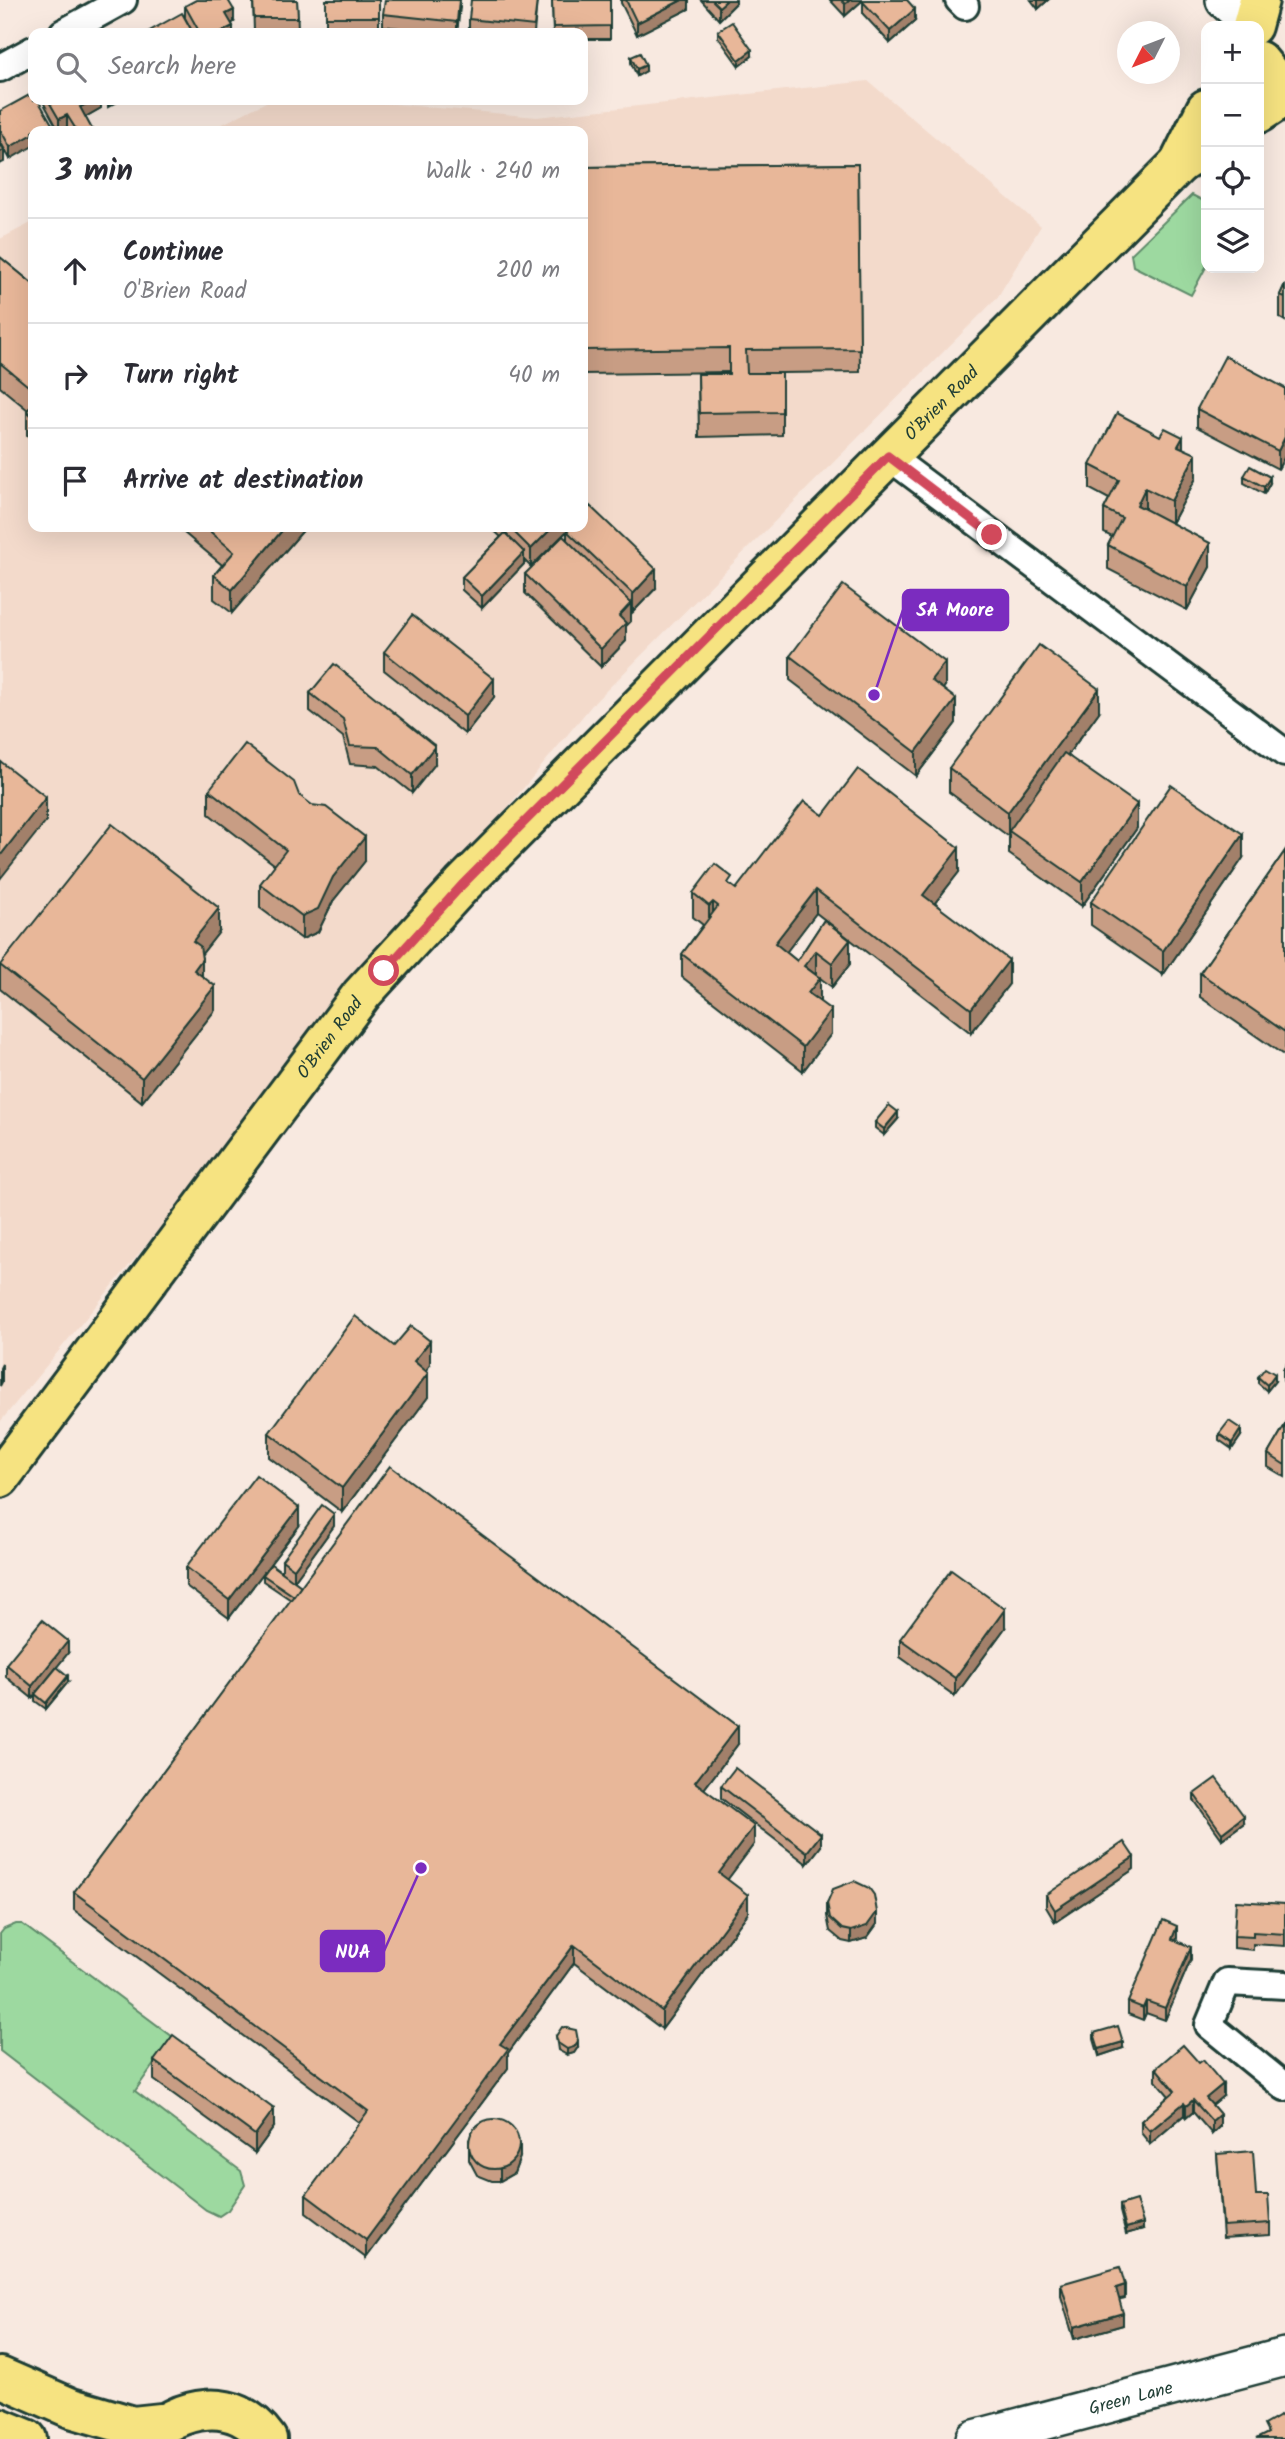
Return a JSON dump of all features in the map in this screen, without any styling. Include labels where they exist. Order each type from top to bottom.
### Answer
[{"type":"main road","points":[[1264,67],[1285,86]]},
{"type":"main road","points":[[1264,110],[1285,96]]},
{"type":"main road","name":"O'Brien Road","points":[[0,1478],[362,994],[462,885],[888,456],[1193,155],[1201,127]]},
{"type":"main road","name":"Green Lane","points":[[975,2439],[1285,2357]]},
{"type":"main road","points":[[0,2377],[71,2408],[153,2431],[197,2409],[222,2411],[246,2420],[267,2439]]},
{"type":"main road","points":[[0,2428],[27,2439]]},
{"type":"street","points":[[72,28],[123,0]]},
{"type":"street","points":[[0,68],[28,53]]},
{"type":"street","points":[[888,456],[1285,753]]},
{"type":"street","points":[[1285,1985],[1227,1982],[1209,2025],[1285,2087]]},
{"type":"shaded area","points":[[868,81],[1041,226],[997,298],[592,705],[0,1422],[0,239],[28,225],[28,532],[588,532],[588,126],[219,126],[260,105],[404,105],[537,117]]},
{"type":"green space","points":[[1192,195],[1201,200],[1203,273],[1191,295],[1133,266],[1131,254]]},
{"type":"green space","points":[[22,1924],[173,2037],[135,2091],[241,2171],[245,2185],[228,2210],[219,2216],[206,2210],[0,2051],[0,1934],[4,1929]]},
{"type":"building","points":[[196,0],[228,0],[234,10],[226,14],[233,26],[197,28],[185,6]]},
{"type":"building","points":[[253,0],[297,0],[298,18],[254,18]]},
{"type":"building","points":[[326,0],[379,0],[379,17],[326,17]]},
{"type":"building","points":[[385,0],[459,0],[457,22],[383,14]]},
{"type":"building","points":[[471,0],[537,0],[534,26],[469,19]]},
{"type":"building","points":[[552,0],[610,0],[610,26],[553,27]]},
{"type":"building","points":[[626,0],[682,0],[637,23]]},
{"type":"building","points":[[712,0],[727,0],[719,7]]},
{"type":"building","points":[[907,0],[915,9],[890,31],[863,2]]},
{"type":"building","points":[[182,13],[190,28],[155,28]]},
{"type":"building","points":[[732,22],[752,50],[739,60],[718,31]]},
{"type":"building","points":[[640,53],[646,65],[637,69],[631,57]]},
{"type":"building","points":[[28,96],[28,105],[41,105],[52,124],[28,126],[28,137],[10,147],[0,129],[0,111]]},
{"type":"building","points":[[51,105],[84,105],[80,107],[90,126],[74,126],[67,115],[59,119]]},
{"type":"building","points":[[858,164],[860,349],[746,350],[747,373],[782,373],[782,412],[699,413],[698,374],[729,374],[729,348],[588,350],[588,167]]},
{"type":"building","points":[[0,257],[28,280],[28,386],[0,363]]},
{"type":"building","points":[[1285,284],[1285,297],[1280,295]]},
{"type":"building","points":[[1225,356],[1285,388],[1285,437],[1278,451],[1197,409]]},
{"type":"building","points":[[1117,413],[1160,436],[1165,428],[1183,437],[1178,446],[1196,454],[1171,501],[1145,488],[1137,505],[1210,543],[1187,587],[1108,545],[1122,518],[1104,509],[1119,480],[1090,465]]},
{"type":"building","points":[[1250,466],[1270,477],[1264,487],[1244,476]]},
{"type":"building","points":[[590,506],[656,569],[633,594],[568,532],[588,532]]},
{"type":"building","points":[[211,532],[281,532],[232,590],[214,575],[234,552]]},
{"type":"building","points":[[514,532],[548,532],[531,549]]},
{"type":"building","points":[[505,533],[524,552],[482,596],[462,577]]},
{"type":"building","points":[[563,536],[631,603],[619,616],[626,623],[601,649],[525,574]]},
{"type":"building","points":[[843,585],[945,662],[931,680],[956,699],[916,752],[790,656]]},
{"type":"building","points":[[412,615],[494,679],[465,716],[384,652]]},
{"type":"building","points":[[1039,645],[1099,689],[1008,812],[949,768]]},
{"type":"building","points":[[334,664],[435,746],[412,775],[378,747],[350,746],[343,719],[310,693]]},
{"type":"building","points":[[245,744],[294,782],[299,795],[312,805],[326,807],[365,837],[333,877],[318,909],[302,916],[260,884],[286,850],[209,790]]},
{"type":"building","points":[[1064,753],[1137,804],[1082,882],[1009,831]]},
{"type":"building","points":[[0,761],[46,797],[0,856]]},
{"type":"building","points":[[858,769],[959,848],[923,895],[1009,960],[971,1009],[816,890],[775,943],[797,961],[824,920],[850,940],[832,963],[816,951],[804,966],[820,978],[808,993],[831,1010],[803,1047],[682,954],[718,906],[713,902],[709,906],[693,893],[715,864],[732,877],[728,883],[736,889],[804,801],[823,815]]},
{"type":"building","points":[[1171,785],[1243,834],[1163,951],[1091,902]]},
{"type":"building","points":[[112,824],[219,908],[193,941],[200,946],[202,959],[194,970],[215,986],[142,1078],[0,965]]},
{"type":"building","points":[[1285,851],[1285,1032],[1200,973]]},
{"type":"building","points":[[889,1105],[898,1112],[884,1129],[875,1122]]},
{"type":"building","points":[[355,1316],[394,1346],[411,1326],[430,1341],[414,1361],[428,1373],[342,1488],[269,1433]]},
{"type":"building","points":[[1265,1368],[1275,1374],[1267,1385],[1258,1377]]},
{"type":"building","points":[[1229,1421],[1241,1429],[1232,1443],[1219,1434]]},
{"type":"building","points":[[1285,1425],[1285,1465],[1268,1454]]},
{"type":"building","points":[[390,1466],[738,1726],[695,1782],[754,1826],[719,1873],[748,1895],[662,2011],[574,1945],[500,2044],[508,2049],[366,2240],[306,2195],[368,2111],[74,1892]]},
{"type":"building","points":[[256,1475],[299,1508],[229,1600],[186,1567]]},
{"type":"building","points":[[322,1505],[334,1514],[294,1569],[282,1560]]},
{"type":"building","points":[[271,1564],[301,1586],[294,1596],[263,1575]]},
{"type":"building","points":[[951,1570],[1005,1609],[955,1678],[900,1639]]},
{"type":"building","points":[[42,1620],[68,1641],[32,1686],[6,1664]]},
{"type":"building","points":[[57,1667],[68,1676],[46,1703],[35,1694]]},
{"type":"building","points":[[735,1768],[821,1834],[807,1852],[721,1786]]},
{"type":"building","points":[[1216,1778],[1244,1816],[1222,1833],[1194,1794]]},
{"type":"building","points":[[1124,1842],[1134,1857],[1055,1910],[1046,1895]]},
{"type":"building","points":[[854,1881],[869,1888],[874,1895],[877,1912],[867,1926],[851,1931],[842,1929],[830,1918],[827,1903],[833,1889]]},
{"type":"building","points":[[1236,1901],[1285,1904],[1285,1934],[1253,1932],[1253,1937],[1234,1936]]},
{"type":"building","points":[[1163,1920],[1177,1926],[1172,1939],[1191,1947],[1165,2008],[1146,2001],[1143,2008],[1128,2002]]},
{"type":"building","points":[[1118,2026],[1123,2042],[1099,2049],[1094,2033]]},
{"type":"building","points":[[562,2027],[576,2030],[578,2041],[574,2047],[567,2049],[558,2043],[556,2036]]},
{"type":"building","points":[[173,2035],[274,2109],[255,2135],[154,2061]]},
{"type":"building","points":[[1183,2045],[1199,2063],[1203,2060],[1223,2084],[1206,2098],[1220,2114],[1212,2121],[1193,2100],[1186,2106],[1184,2103],[1150,2131],[1141,2121],[1175,2091],[1156,2068]]},
{"type":"building","points":[[494,2119],[512,2126],[519,2144],[512,2162],[494,2169],[476,2162],[469,2144],[476,2126]]},
{"type":"building","points":[[1253,2151],[1256,2195],[1268,2195],[1270,2223],[1223,2226],[1217,2154]]},
{"type":"building","points":[[1136,2200],[1143,2223],[1126,2228],[1120,2205]]},
{"type":"building","points":[[1120,2267],[1125,2285],[1116,2288],[1123,2313],[1074,2327],[1061,2284]]},
{"type":"building","points":[[1285,2413],[1285,2439],[1256,2439],[1268,2433],[1264,2425]]},
{"type":"place","name":"SA Moore","points":[[874,695]]},
{"type":"place","name":"NUA","points":[[421,1868]]},
{"type":"route","points":[[384,971],[462,885],[888,456],[992,535]]}]
